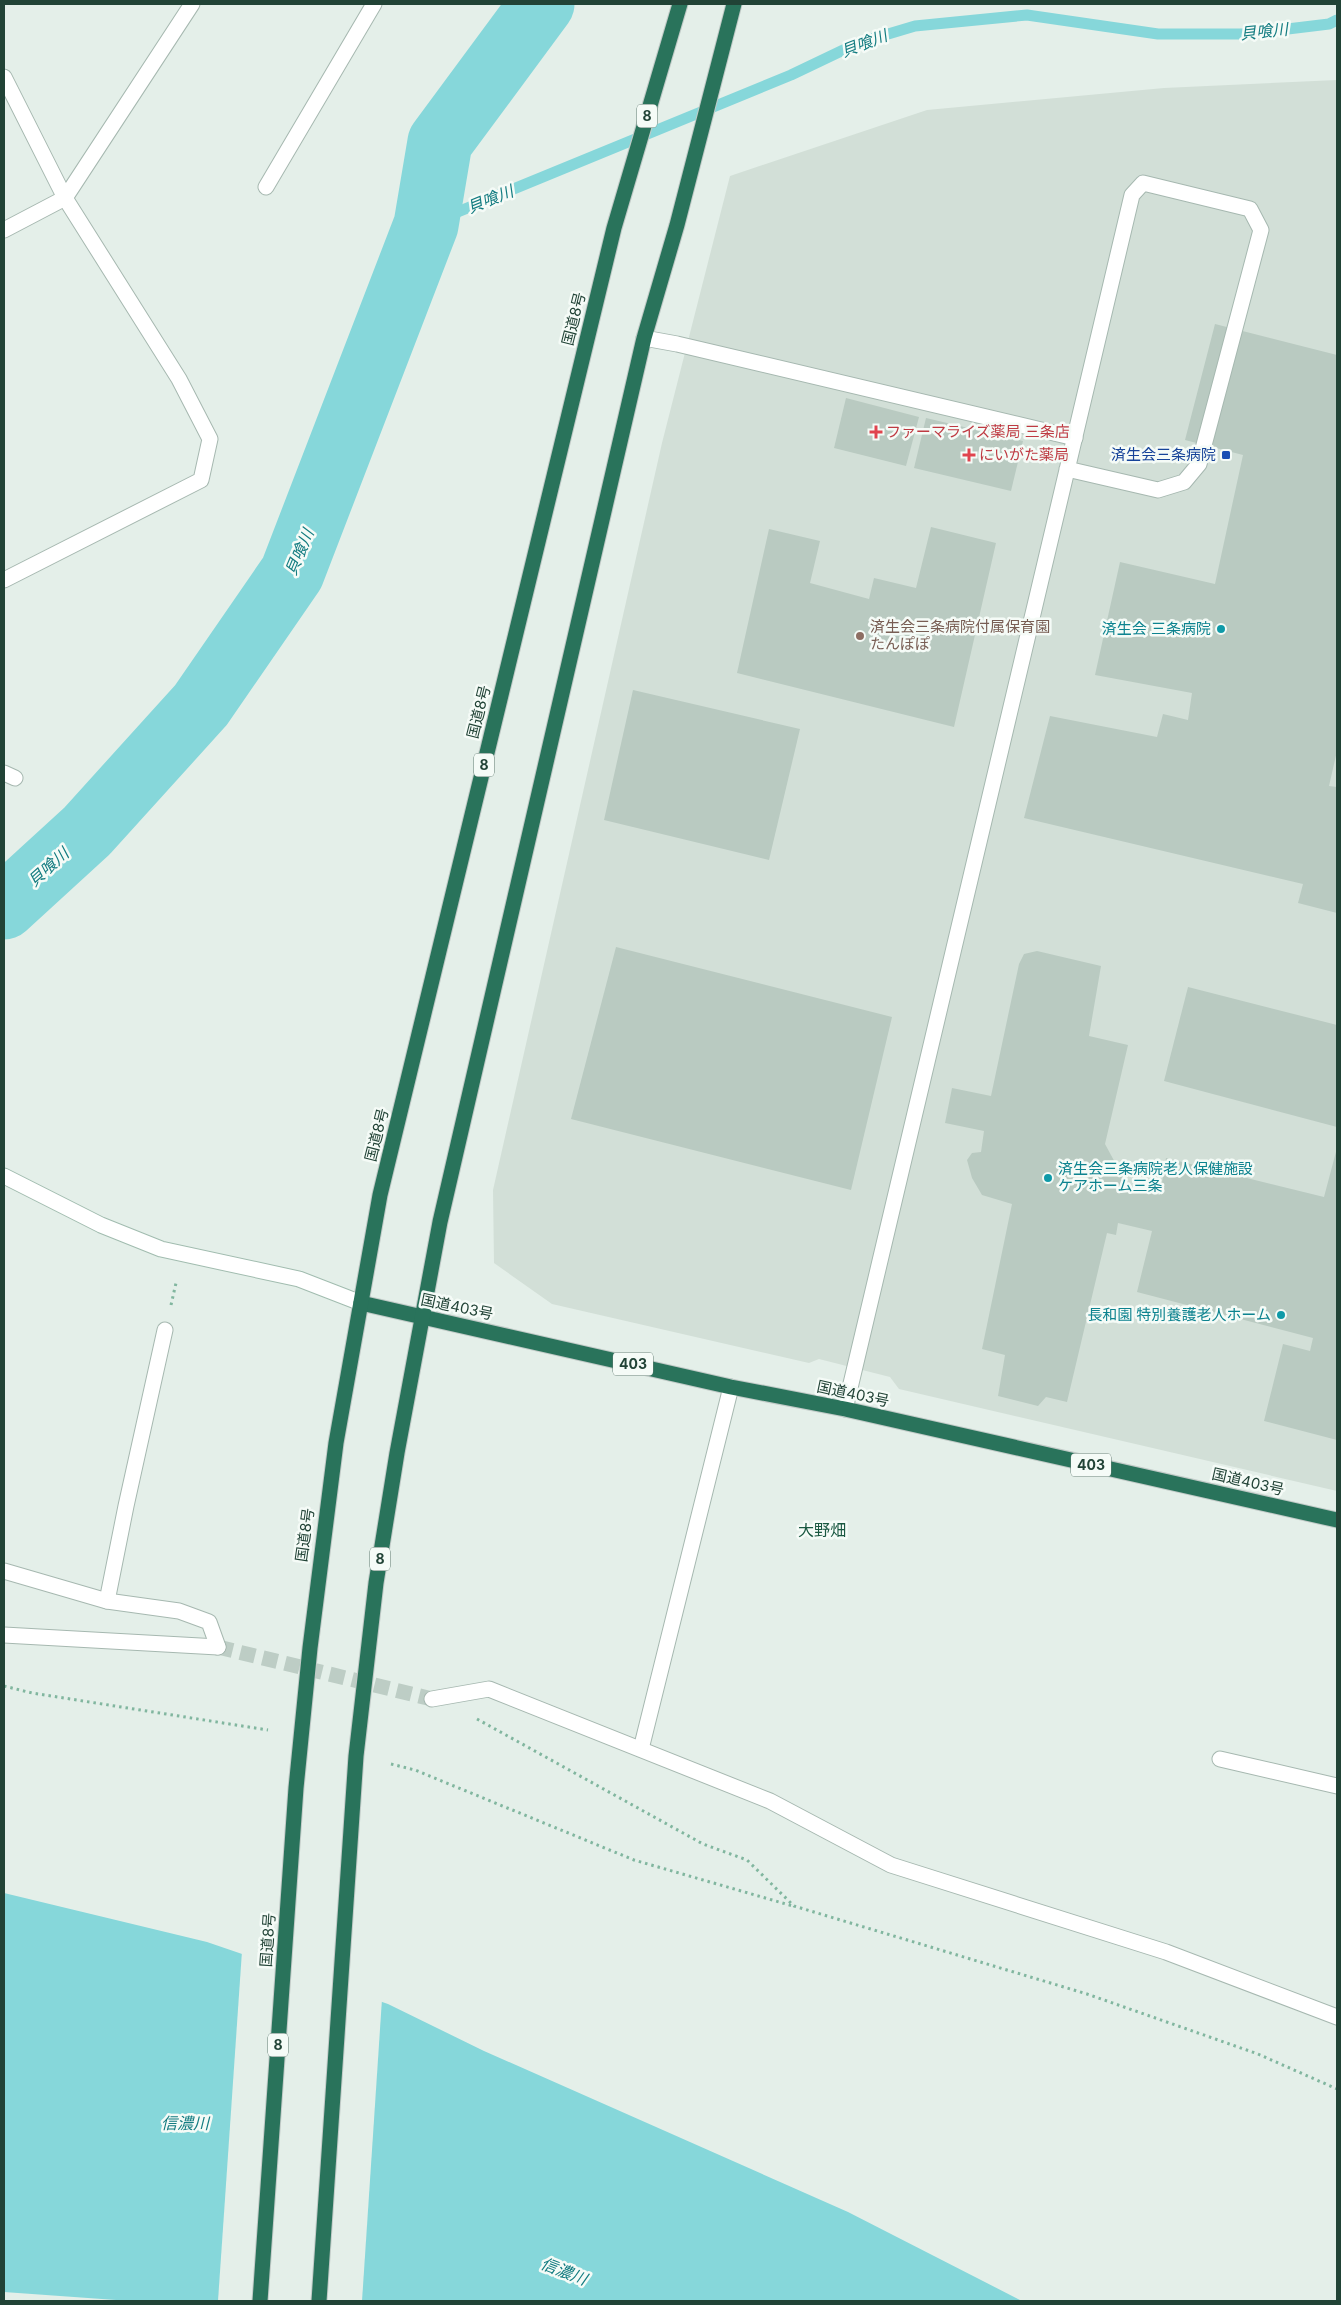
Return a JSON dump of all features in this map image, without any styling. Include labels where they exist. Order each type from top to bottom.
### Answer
[{"type":"highway","name":"国道8号","points":[[260,2301],[296,1788],[319,1566],[336,1443],[380,1195],[614,228],[680,4]]},
{"type":"highway","name":"8","points":[[319,2301],[352,1803],[376,1583],[422,1318],[440,1222],[644,338],[677,225],[734,4]]},
{"type":"highway","name":"国道403号","points":[[361,1303],[731,1387],[845,1409],[1337,1520]]},
{"type":"street","points":[[4,230],[65,198],[192,4]]},
{"type":"street","points":[[266,187],[374,4]]},
{"type":"street","points":[[4,77],[65,198],[179,379],[210,438],[201,480],[4,580]]},
{"type":"street","points":[[845,1409],[1067,469],[1075,438],[1132,195],[1143,182],[1250,209],[1261,230],[1199,464],[1184,482],[1158,490],[1067,469]]},
{"type":"street","points":[[644,338],[677,344],[1075,438]]},
{"type":"street","points":[[4,1176],[101,1224],[161,1249],[299,1279],[361,1303]]},
{"type":"street","points":[[107,1601],[165,1330]]},
{"type":"street","points":[[641,1749],[731,1387]]},
{"type":"street","points":[[4,1571],[107,1601],[179,1611],[209,1622],[218,1647],[4,1635]]},
{"type":"street","points":[[432,1699],[489,1689],[770,1802],[891,1865],[1166,1952],[1337,2017]]},
{"type":"street","points":[[1220,1759],[1337,1786]]},
{"type":"path","points":[[4,1686],[32,1693],[268,1730]]},
{"type":"path","points":[[473,1717],[703,1844],[747,1860],[794,1906]]},
{"type":"path","points":[[391,1764],[414,1770],[634,1860],[1087,1994],[1258,2054],[1337,2088]]},
{"type":"shaded area","points":[[1337,80],[1337,1491],[899,1389],[890,1377],[819,1359],[809,1363],[552,1304],[494,1263],[493,1190],[662,443],[730,176],[927,110],[1164,88]]},
{"type":"water","name":"信濃川","points":[[4,1893],[207,1942],[388,2004],[484,2051],[848,2212],[1022,2301],[130,2301],[4,2292]]},
{"type":"pier","points":[[242,1951],[382,1999],[362,2301],[218,2301]]},
{"type":"building","name":"済生会 三条病院","points":[[1215,324],[1337,355],[1337,751],[1329,786],[1337,787],[1337,913],[1298,903],[1303,884],[1024,818],[1050,716],[1157,737],[1163,714],[1188,720],[1192,693],[1095,675],[1120,562],[1215,584],[1243,455],[1185,440]]},
{"type":"building","name":"ファーマライズ薬局 三条店","points":[[846,398],[919,417],[906,466],[834,448]]},
{"type":"building","name":"にいがた薬局","points":[[926,418],[1023,441],[1011,491],[914,468]]},
{"type":"building","name":"済生会三条病院付属保育園 たんぽぽ","points":[[931,527],[996,543],[954,727],[737,673],[769,529],[820,541],[810,583],[869,599],[874,578],[916,588]]},
{"type":"building","points":[[633,690],[800,729],[769,860],[604,820]]},
{"type":"building","points":[[616,947],[892,1017],[851,1190],[571,1119]]},
{"type":"building","name":"済生会三条病院老人保健施設 ケアホーム三条","points":[[1037,951],[1101,966],[1089,1036],[1128,1045],[1105,1144],[1124,1179],[1123,1186],[1160,1195],[1166,1158],[1324,1197],[1337,1148],[1337,1440],[1264,1421],[1283,1344],[1310,1351],[1313,1338],[1137,1292],[1152,1231],[1118,1223],[1116,1235],[1107,1233],[1067,1402],[1046,1397],[1038,1406],[998,1396],[1005,1355],[982,1349],[1012,1204],[982,1195],[972,1178],[967,1160],[972,1153],[981,1152],[984,1131],[945,1123],[952,1088],[991,1096],[1019,964],[1024,954]]},
{"type":"building","points":[[1188,987],[1337,1025],[1337,1127],[1164,1081]]},
{"type":"waterway","name":"貝喰川","points":[[4,907],[87,831],[201,705],[292,573],[426,225],[440,142],[542,4]]},
{"type":"waterway","name":"貝喰川","points":[[426,225],[791,75],[858,43],[915,26],[1027,15],[1158,34],[1246,34],[1329,24],[1337,20]]},
{"type":"tunnel","points":[[218,1647],[432,1699]]},
{"type":"place","name":"ファーマライズ薬局 三条店","points":[[876,432]]},
{"type":"place","name":"にいがた薬局","points":[[969,455]]},
{"type":"place","name":"済生会三条病院","points":[[1226,455]]},
{"type":"place","name":"済生会 三条病院","points":[[1221,629]]},
{"type":"place","name":"済生会三条病院付属保育園 たんぽぽ","points":[[860,636]]},
{"type":"place","name":"済生会三条病院老人保健施設 ケアホーム三条","points":[[1048,1178]]},
{"type":"place","name":"長和園 特別養護老人ホーム","points":[[1281,1315]]},
{"type":"district","name":"大野畑","points":[[822,1530]]}]
